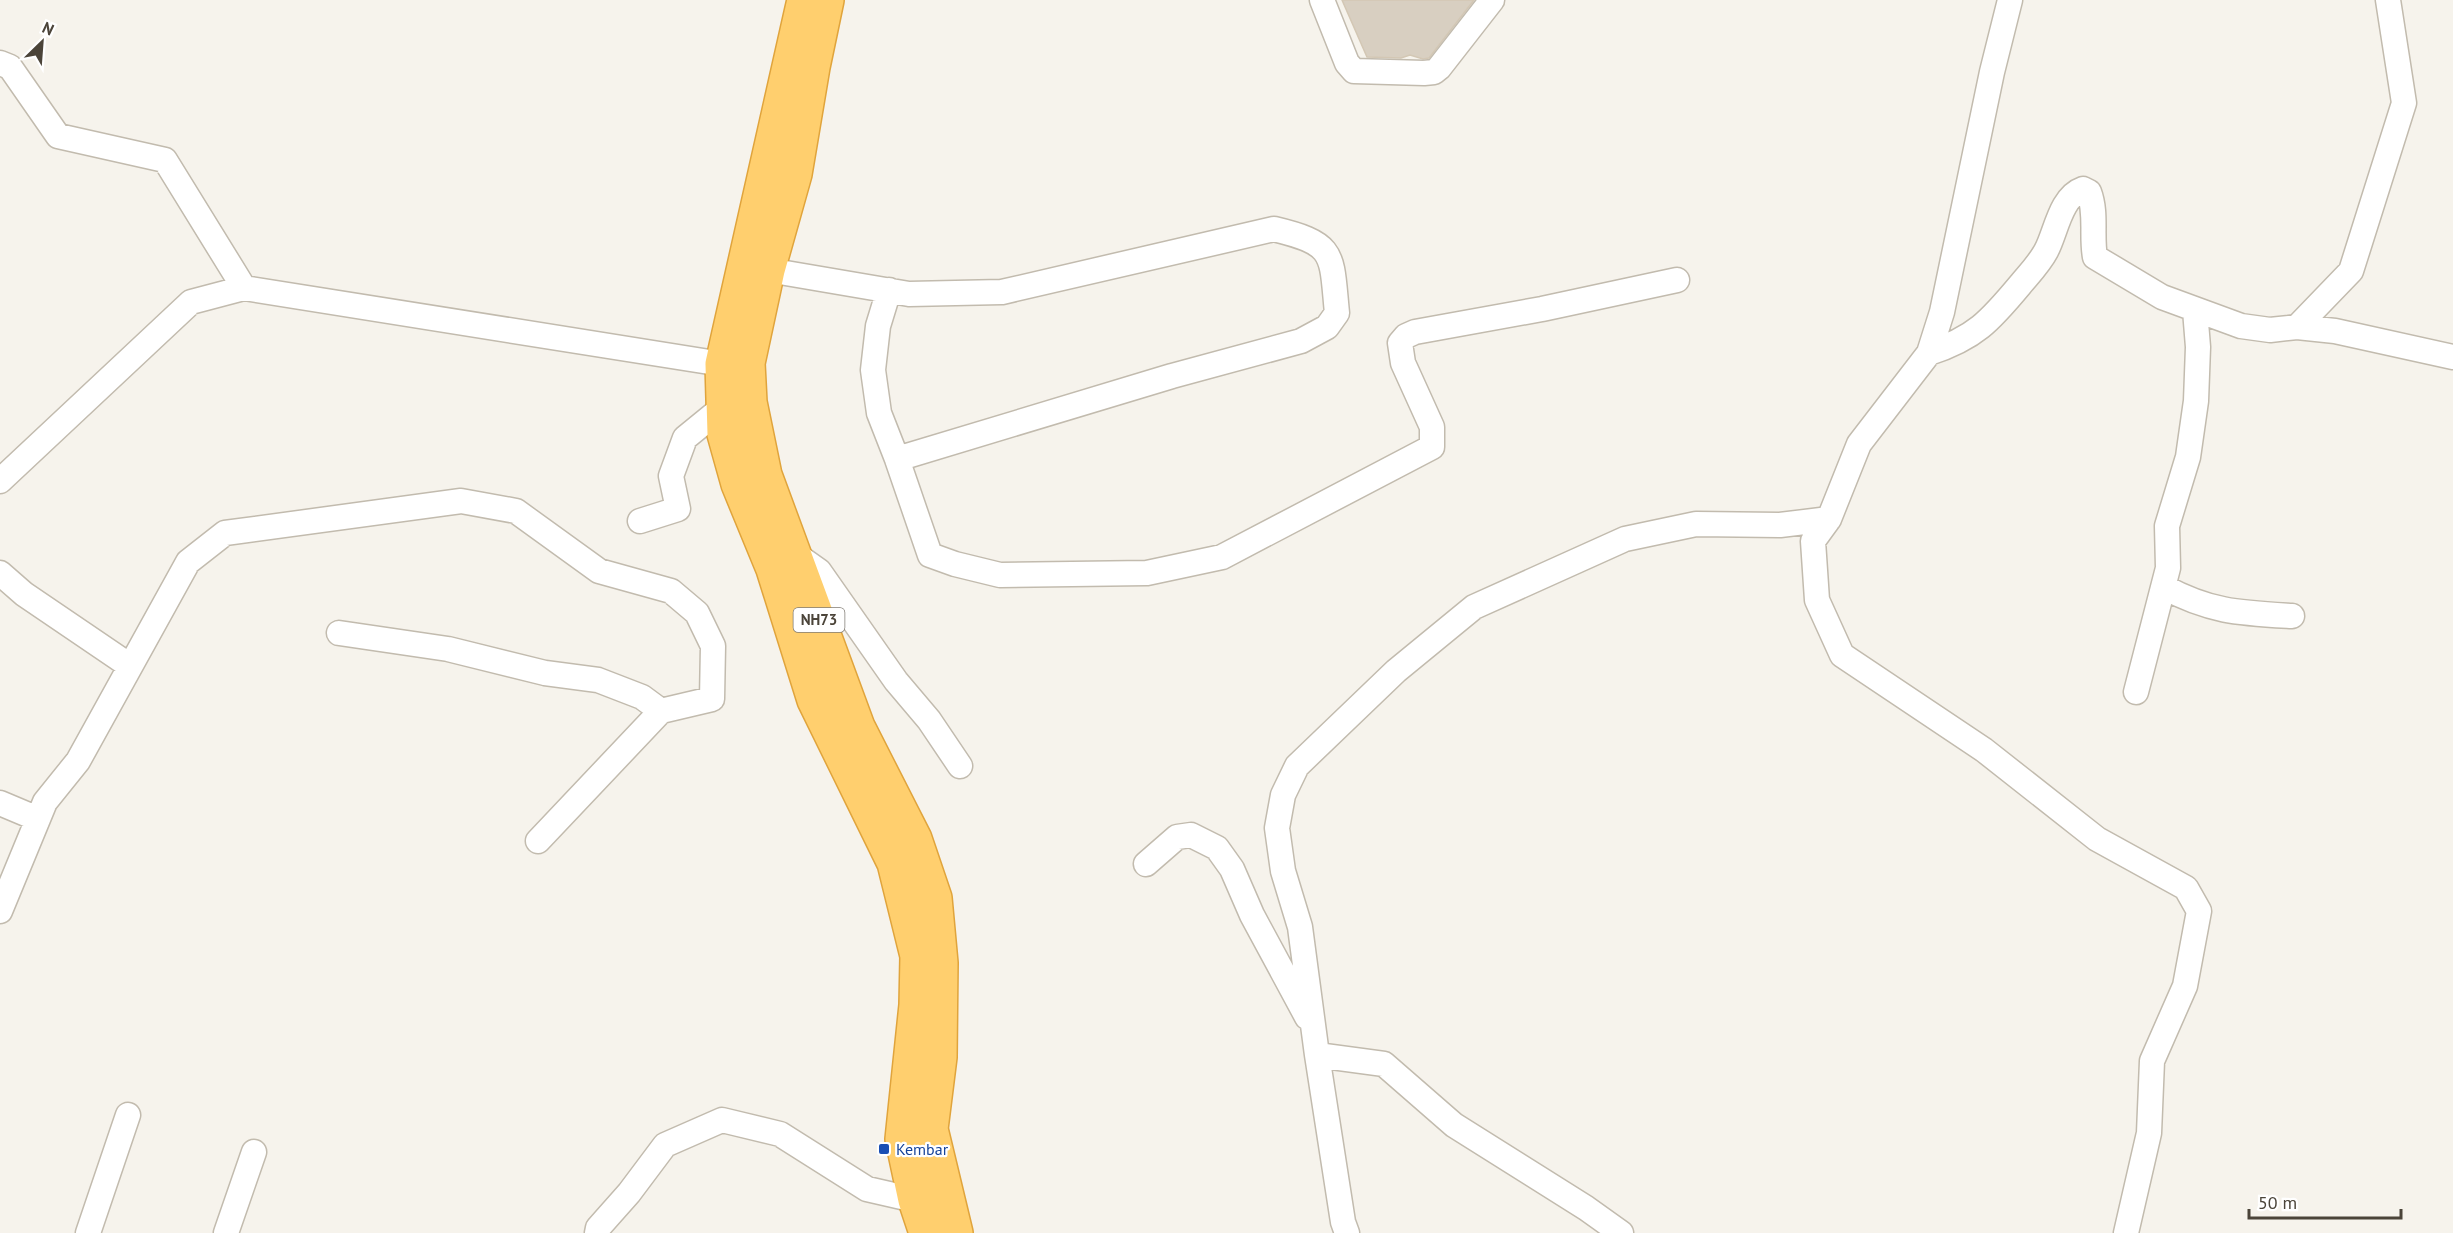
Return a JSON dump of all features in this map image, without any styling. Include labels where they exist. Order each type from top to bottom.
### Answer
[{"type":"highway","name":"NH73","points":[[804,0],[735,364],[750,402],[765,475],[858,727],[915,839],[935,898],[941,963],[940,1057],[931,1129],[956,1233]]},
{"type":"highway","name":"NH73","points":[[827,0],[795,174],[768,270],[735,364],[723,406],[724,434],[738,483],[773,569],[814,700],[894,863],[917,956],[916,1005],[902,1138],[915,1200],[926,1233]]},
{"type":"street","points":[[1322,0],[1347,63],[1354,71],[1424,73],[1434,72],[1439,68],[1492,0]]},
{"type":"street","points":[[2010,0],[1992,72],[1942,312],[1929,353],[1859,444],[1829,519],[1813,541],[1817,600],[1842,655],[1984,750],[2097,839],[2186,888],[2199,911],[2185,986],[2152,1061],[2150,1133],[2126,1233]]},
{"type":"street","points":[[2297,327],[2351,271],[2404,103],[2388,0]]},
{"type":"street","points":[[0,63],[10,67],[58,136],[165,160],[244,288]]},
{"type":"street","points":[[1929,353],[1968,338],[1999,310],[2038,264],[2065,207],[2076,192],[2083,189],[2089,192],[2091,198],[2094,215],[2093,245],[2096,257],[2162,297],[2241,326],[2270,330],[2297,327],[2334,331],[2453,357]]},
{"type":"street","points":[[768,270],[909,294],[1002,292],[1274,229],[1302,236],[1328,253],[1332,261],[1337,313],[1327,327],[1301,341],[1172,376],[897,459]]},
{"type":"street","points":[[889,290],[878,326],[873,370],[879,413],[930,555],[955,564],[1000,574],[1147,573],[1222,556],[1432,447],[1432,427],[1403,363],[1400,344],[1406,336],[1415,332],[1542,309],[1677,280]]},
{"type":"street","points":[[0,481],[191,302],[244,288],[735,364]]},
{"type":"street","points":[[2136,692],[2168,568],[2167,526],[2188,457],[2196,401],[2198,347],[2195,310]]},
{"type":"street","points":[[640,521],[678,508],[671,476],[685,438],[723,406]]},
{"type":"street","points":[[0,911],[45,802],[78,761],[188,562],[225,533],[461,501],[516,511],[598,571],[671,591],[697,613],[713,646],[712,699],[661,711],[538,841]]},
{"type":"street","points":[[1347,1233],[1343,1222],[1299,927],[1283,871],[1277,828],[1283,795],[1297,766],[1396,671],[1474,607],[1624,539],[1696,524],[1780,525],[1829,519]]},
{"type":"street","points":[[795,554],[819,571],[896,681],[929,720],[960,766]]},
{"type":"street","points":[[0,573],[24,594],[130,666]]},
{"type":"street","points":[[2164,587],[2187,599],[2217,610],[2292,616]]},
{"type":"street","points":[[339,633],[448,649],[545,673],[598,680],[642,697],[661,711]]},
{"type":"street","points":[[0,803],[38,819]]},
{"type":"street","points":[[1146,864],[1177,837],[1191,835],[1217,848],[1232,869],[1252,915],[1314,1030]]},
{"type":"street","points":[[1317,1055],[1384,1064],[1454,1125],[1586,1208],[1620,1233]]},
{"type":"street","points":[[88,1233],[128,1115]]},
{"type":"street","points":[[597,1233],[598,1228],[629,1193],[665,1145],[722,1120],[780,1134],[867,1189],[915,1200]]},
{"type":"street","points":[[226,1233],[254,1152]]},
{"type":"building","points":[[1342,0],[1474,0],[1429,58],[1423,59],[1410,55],[1401,58],[1367,57]]},
{"type":"place","name":"Kembar","points":[[884,1149]]}]
